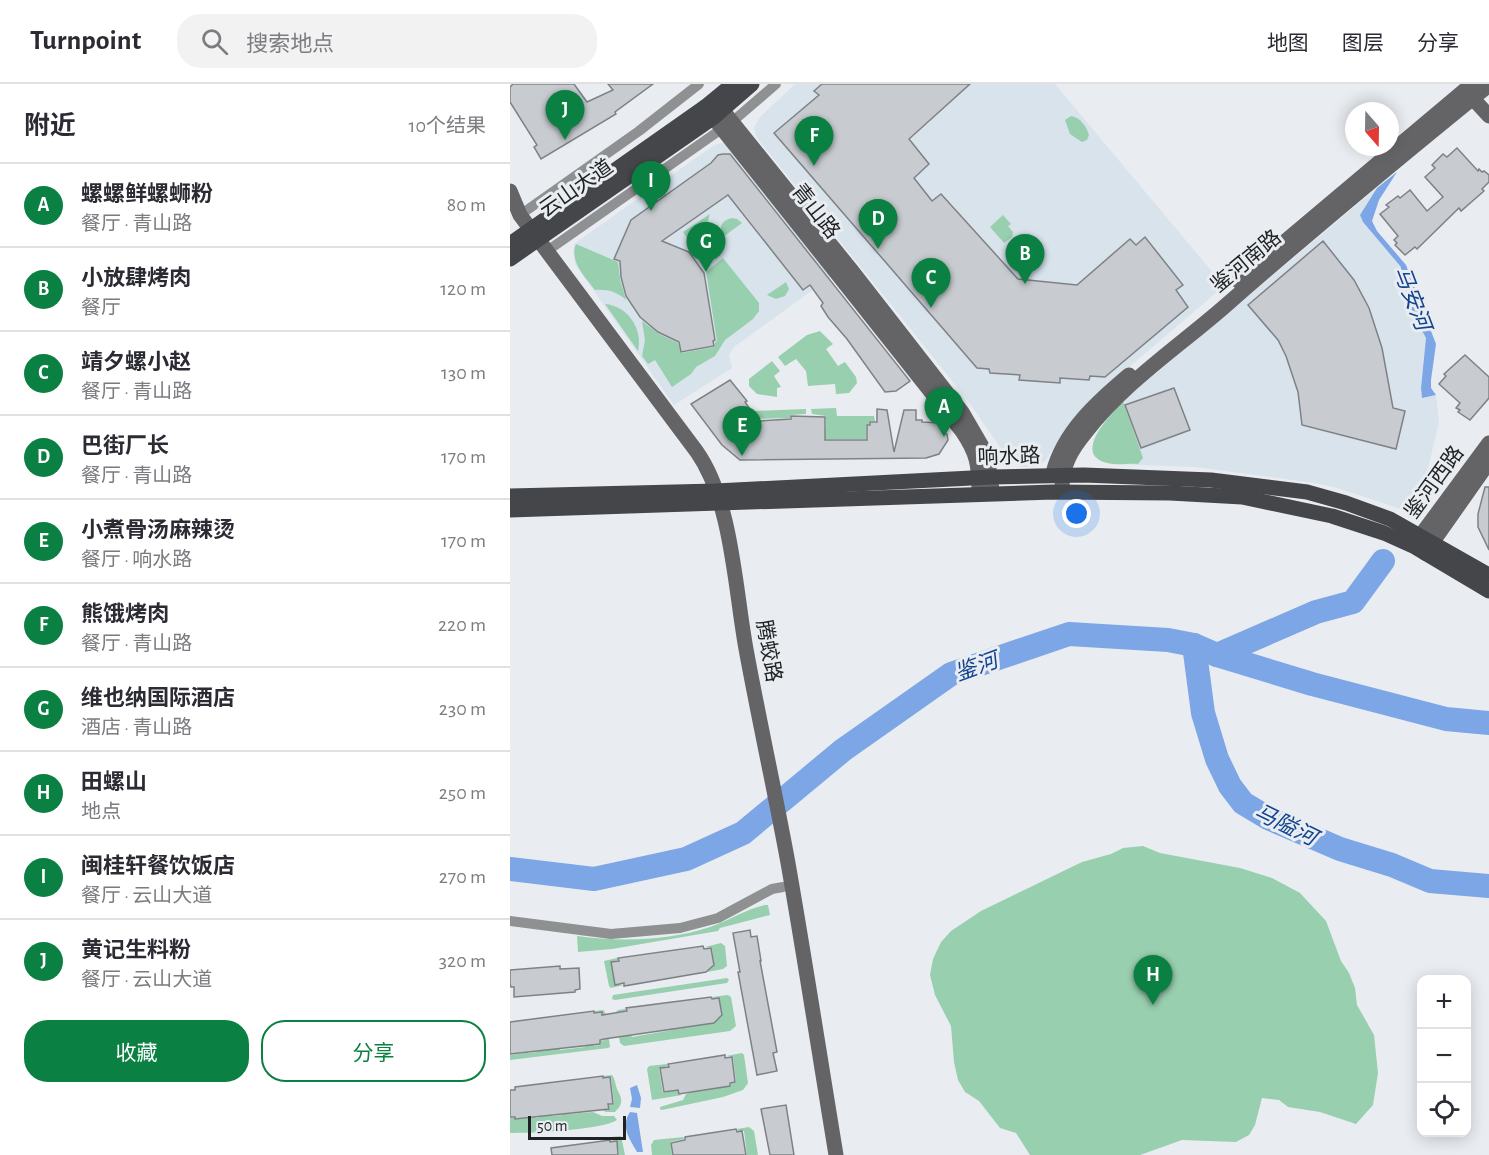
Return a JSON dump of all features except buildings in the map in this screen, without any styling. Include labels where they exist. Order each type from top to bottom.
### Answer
[{"type":"main road","name":"云山大道","points":[[719,114],[733,84]]},
{"type":"main road","name":"云山大道","points":[[510,259],[534,240],[719,114],[752,84]]},
{"type":"main road","points":[[1475,89],[1489,116]]},
{"type":"main road","name":"鉴河南路","points":[[1058,492],[1058,475],[1079,441],[1124,392],[1475,89]]},
{"type":"main road","name":"青山路","points":[[719,114],[962,412],[987,454],[986,494]]},
{"type":"main road","name":"腾蛟路","points":[[510,191],[534,240],[701,458],[710,473],[712,497],[783,861],[836,1155]]},
{"type":"main road","name":"云山大道","points":[[510,244],[534,240]]},
{"type":"main road","name":"鉴河西路","points":[[1423,544],[1489,443]]},
{"type":"main road","name":"鉴河西路","points":[[1423,544],[1489,462]]},
{"type":"main road","name":"响水路","points":[[510,510],[985,477],[1058,475],[1211,480],[1307,492],[1390,519],[1458,571],[1489,591]]},
{"type":"main road","name":"响水路","points":[[510,496],[712,497],[1058,492],[1193,493],[1251,498],[1355,522],[1423,544],[1489,575]]},
{"type":"main road","name":"腾蛟路","points":[[783,861],[783,887],[830,1155]]},
{"type":"street","points":[[520,214],[639,131],[699,84]]},
{"type":"street","points":[[534,240],[719,114],[776,84]]},
{"type":"street","points":[[510,921],[611,934],[680,928],[718,918],[772,889],[783,887]]},
{"type":"shaded area","points":[[795,84],[1055,84],[1224,286],[1106,387],[1063,434],[1045,461],[1033,467],[1020,467],[1007,457],[966,398],[757,138],[754,128],[759,118]]},
{"type":"shaded area","points":[[726,144],[833,275],[734,347],[729,355],[732,368],[674,405],[575,264],[573,248],[575,243],[713,146]]},
{"type":"shaded area","points":[[1377,188],[1360,215],[1363,222],[1402,268],[1400,270],[1406,299],[1426,338],[1422,398],[1436,395],[1439,422],[1429,464],[1413,513],[1315,483],[1195,467],[1114,464],[1097,457],[1093,451],[1093,440],[1098,430],[1123,401]]},
{"type":"green space","points":[[1071,116],[1085,126],[1089,135],[1087,140],[1082,142],[1070,134],[1065,120]]},
{"type":"green space","points":[[710,214],[709,232],[717,250],[703,260],[683,232]]},
{"type":"green space","points":[[1003,215],[1011,224],[1008,226],[1013,232],[1012,237],[1004,243],[990,227]]},
{"type":"green space","points":[[732,218],[742,223],[723,237],[722,224]]},
{"type":"green space","points":[[576,244],[618,262],[626,300],[612,292],[595,290],[576,263],[574,250]]},
{"type":"green space","points":[[723,258],[759,303],[759,311],[753,319],[725,340],[715,356],[696,367],[691,374],[672,387],[655,360],[648,364],[642,356],[645,340],[642,321],[659,334],[678,343],[681,353],[715,347],[717,341],[706,272]]},
{"type":"green space","points":[[786,282],[789,289],[785,296],[776,299],[767,295]]},
{"type":"green space","points":[[605,304],[621,309],[632,320],[638,335],[638,351]]},
{"type":"green space","points":[[820,331],[833,344],[826,349],[838,366],[845,362],[856,377],[857,383],[849,393],[836,394],[835,384],[808,386],[806,371],[796,359],[785,366],[778,357],[807,335]]},
{"type":"green space","points":[[772,361],[780,371],[774,376],[781,387],[777,388],[777,397],[757,394],[749,386],[749,379]]},
{"type":"green space","points":[[1123,401],[1143,458],[1138,464],[1114,464],[1100,460],[1094,454],[1093,446],[1096,436]]},
{"type":"green space","points":[[836,408],[837,416],[874,416],[875,421],[870,421],[866,425],[866,439],[821,439],[823,430],[826,429],[826,416],[812,414],[811,409]]},
{"type":"green space","points":[[806,409],[806,414],[790,415],[790,418],[748,419],[754,414],[752,411]]},
{"type":"green space","points":[[1143,846],[1160,853],[1240,868],[1272,878],[1300,893],[1326,921],[1341,961],[1355,988],[1357,1005],[1374,1035],[1378,1073],[1373,1105],[1356,1124],[1320,1112],[1288,1107],[1279,1100],[1262,1098],[1255,1125],[1249,1135],[1236,1142],[1182,1140],[1140,1155],[1030,1155],[1016,1133],[1000,1128],[979,1101],[965,1092],[958,1080],[954,1062],[951,1026],[935,995],[930,975],[933,959],[941,942],[951,931],[981,911],[1082,862],[1111,854],[1123,848]]},
{"type":"green space","points":[[768,905],[770,915],[720,928],[718,931],[612,949],[578,952],[577,936],[610,939],[661,938],[710,927]]},
{"type":"green space","points":[[721,943],[725,946],[727,966],[707,972],[714,965],[712,948],[705,947]]},
{"type":"green space","points":[[617,958],[618,960],[611,962],[615,985],[624,985],[611,988],[604,961]]},
{"type":"green space","points":[[727,978],[729,980],[727,983],[612,999],[613,995]]},
{"type":"green space","points":[[728,995],[731,997],[736,1026],[730,1031],[624,1046],[620,1043],[615,1013],[618,1010],[625,1009],[626,1011],[619,1012],[632,1037],[672,1030],[672,1027],[676,1026],[677,1029],[714,1023],[722,1016],[719,998],[713,999],[712,997]]},
{"type":"green space","points":[[595,1011],[605,1012],[610,1047],[510,1060],[510,1055],[525,1053],[525,1050],[528,1053],[537,1052],[536,1049],[554,1050],[554,1047],[559,1047],[560,1050],[585,1047],[585,1043],[593,1042],[594,1046],[601,1045],[600,1041],[605,1040],[602,1013],[595,1013]]},
{"type":"green space","points":[[742,1053],[748,1083],[743,1090],[723,1097],[660,1109],[660,1107],[683,1100],[689,1090],[699,1091],[731,1086],[731,1083],[736,1082],[733,1057],[726,1056]]},
{"type":"green space","points":[[667,1064],[668,1066],[659,1068],[663,1093],[678,1090],[678,1094],[682,1095],[652,1100],[647,1069],[649,1066]]},
{"type":"green space","points":[[612,1075],[621,1103],[615,1112],[606,1112],[602,1110],[610,1109],[609,1105],[614,1105],[611,1077],[603,1076]]},
{"type":"green space","points":[[567,1111],[568,1114],[593,1112],[602,1116],[614,1116],[617,1120],[582,1129],[510,1133],[510,1118],[562,1115],[562,1112]]},
{"type":"green space","points":[[749,1127],[754,1131],[758,1155],[747,1155],[744,1131],[737,1129]]},
{"type":"green space","points":[[621,1136],[625,1155],[619,1155],[617,1141],[600,1138]]},
{"type":"green space","points":[[683,1137],[684,1139],[670,1142],[672,1155],[652,1155],[651,1145],[654,1140]]},
{"type":"water","points":[[1397,172],[1379,200],[1372,221],[1377,231],[1406,265],[1436,344],[1431,388],[1436,395],[1422,398],[1426,338],[1410,309],[1401,267],[1363,222],[1360,215],[1377,188]]},
{"type":"water","points":[[637,1085],[641,1098],[640,1108],[630,1107],[632,1099],[630,1088]]},
{"type":"water","points":[[630,1112],[637,1113],[643,1152],[637,1152],[627,1133],[626,1123]]},
{"type":"waterway","name":"马安河","points":[[1217,655],[1316,612],[1353,602],[1383,561]]},
{"type":"waterway","name":"鉴河","points":[[510,869],[594,879],[686,859],[743,833],[843,750],[951,674],[1069,634],[1168,640],[1194,645],[1217,655],[1312,684],[1446,719],[1489,723]]},
{"type":"waterway","name":"马隘河","points":[[1194,645],[1203,713],[1217,759],[1230,786],[1243,803],[1268,818],[1340,849],[1392,865],[1430,881],[1489,886]]},
{"type":"place","name":"黄记生料粉","points":[[565,140]]},
{"type":"place","name":"熊饿烤肉","points":[[814,166]]},
{"type":"place","name":"闽桂轩餐饮饭店","points":[[651,211]]},
{"type":"place","name":"巴街厂长","points":[[878,249]]},
{"type":"place","name":"维也纳国际酒店","points":[[706,272]]},
{"type":"place","name":"小放肆烤肉","points":[[1025,284]]},
{"type":"place","name":"靖夕螺小赵","points":[[931,308]]},
{"type":"place","name":"螺螺鲜螺蛳粉","points":[[944,437]]},
{"type":"place","name":"小煮骨汤麻辣烫","points":[[742,456]]},
{"type":"place","name":"田螺山","points":[[1153,1005]]}]
